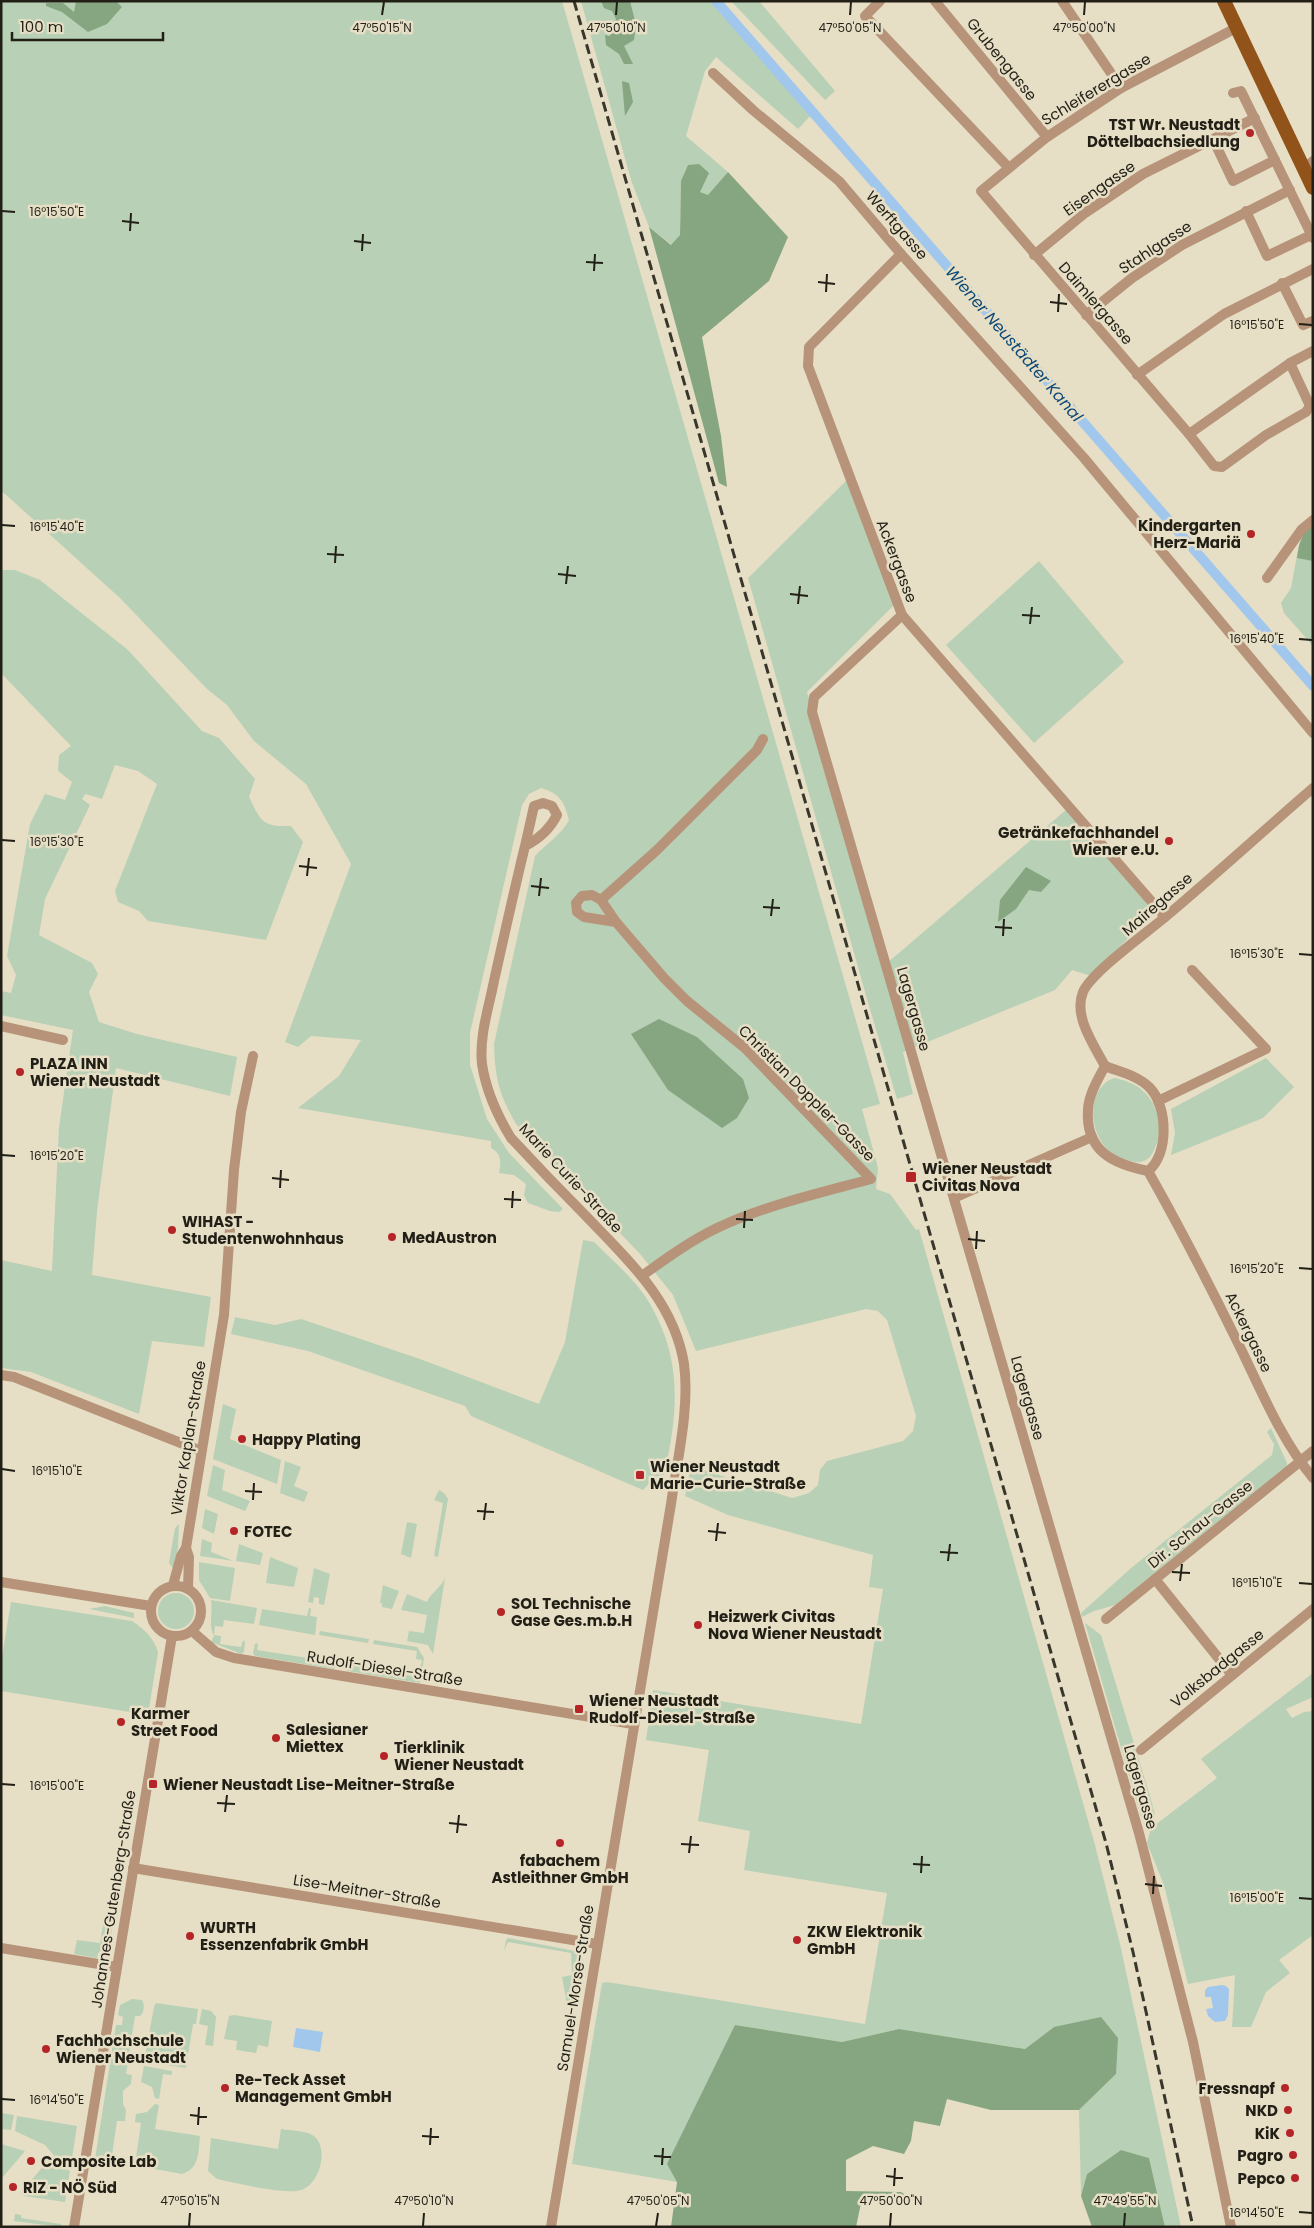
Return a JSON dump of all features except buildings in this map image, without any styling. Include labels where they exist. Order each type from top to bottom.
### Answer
[{"type":"main road","points":[[1224,1],[1308,165],[1313,188]]},
{"type":"street","points":[[880,1],[865,16],[1008,167]]},
{"type":"street","name":"Grubengasse","points":[[935,1],[1046,136]]},
{"type":"street","points":[[1062,1],[1121,88]]},
{"type":"street","name":"Schleiferergasse","points":[[981,191],[1046,136],[1121,88],[1238,27]]},
{"type":"street","name":"Werftgasse","points":[[713,73],[839,181],[901,254],[1084,458],[1313,733]]},
{"type":"street","points":[[1233,93],[1241,91],[1312,236],[1267,256],[1246,211]]},
{"type":"street","name":"Eisengasse","points":[[1034,255],[1085,213],[1143,174],[1255,118]]},
{"type":"street","points":[[1213,139],[1233,181],[1275,160]]},
{"type":"street","name":"Stahlgasse","points":[[1086,316],[1132,278],[1182,245],[1290,190]]},
{"type":"street","name":"Daimlergasse","points":[[981,191],[1086,316],[1189,434],[1214,466],[1222,467],[1266,435],[1306,412],[1310,406],[1290,363]]},
{"type":"street","name":"Ackergasse","points":[[901,254],[809,346],[808,366],[902,615],[1165,917]]},
{"type":"street","points":[[1137,375],[1224,314],[1313,269]]},
{"type":"street","points":[[1282,284],[1303,326],[1313,320]]},
{"type":"street","points":[[1189,434],[1290,363],[1313,351]]},
{"type":"street","points":[[1267,578],[1302,529],[1313,520]]},
{"type":"street","name":"Lagergasse","points":[[902,615],[814,697],[812,712],[1139,1833],[1193,2042],[1231,2227]]},
{"type":"street","points":[[616,922],[584,917],[577,912],[576,903],[582,896],[592,895],[600,900],[657,850],[757,750],[763,739]]},
{"type":"street","name":"Mairegasse","points":[[1105,1066],[1088,1033],[1080,1011],[1084,992],[1101,970],[1313,788]]},
{"type":"street","name":"Marie Curie-Straße","points":[[525,846],[483,1034],[482,1062],[487,1090],[498,1117],[511,1138],[643,1275],[664,1307],[676,1335],[684,1364],[685,1406],[673,1487]]},
{"type":"street","name":"Christian Doppler-Gasse","points":[[600,900],[616,922],[681,996],[745,1048],[871,1179],[761,1210],[718,1228],[679,1249],[643,1275]]},
{"type":"street","points":[[1158,1101],[1266,1049],[1192,970]]},
{"type":"street","points":[[1,1026],[63,1040]]},
{"type":"street","name":"Viktor Kaplan-Straße","points":[[180,1586],[181,1556],[186,1548],[221,1332],[228,1274],[234,1170],[241,1112],[253,1056]]},
{"type":"street","points":[[1105,1066],[1143,1082],[1152,1089],[1158,1101],[1163,1116],[1164,1136],[1154,1167],[1148,1171],[1124,1166],[1105,1156],[1092,1137],[1088,1108],[1094,1089],[1105,1066]]},
{"type":"street","points":[[954,1198],[1092,1137]]},
{"type":"street","name":"Ackergasse","points":[[1148,1171],[1236,1339],[1276,1422],[1300,1462],[1313,1478]]},
{"type":"street","points":[[1,1375],[14,1377],[201,1451]]},
{"type":"street","name":"Dir. Schau-Gasse","points":[[1106,1619],[1313,1451]]},
{"type":"street","name":"Samuel-Morse-Straße","points":[[552,2227],[673,1487]]},
{"type":"street","name":"Viktor Kaplan-Straße","points":[[180,1586],[189,1557],[186,1548]]},
{"type":"street","points":[[1155,1579],[1232,1675]]},
{"type":"street","points":[[1,1582],[151,1606]]},
{"type":"street","points":[[180,1586],[195,1593],[200,1602],[202,1612],[199,1623],[192,1631],[184,1635],[172,1636],[164,1633],[156,1626],[151,1616],[151,1606],[159,1592],[180,1586]]},
{"type":"street","name":"Volksbadgasse","points":[[1141,1750],[1313,1608]]},
{"type":"street","name":"Rudolf-Diesel-Straße","points":[[192,1631],[216,1652],[234,1658],[633,1724]]},
{"type":"street","name":"Johannes-Gutenberg-Straße","points":[[74,2227],[172,1636]]},
{"type":"street","name":"Lise-Meitner-Straße","points":[[133,1868],[597,1944]]},
{"type":"street","points":[[1,1948],[117,1967]]},
{"type":"green space","points":[[1,1],[562,1],[880,1104],[862,1109],[878,1168],[876,1189],[890,1194],[916,1230],[919,1229],[1095,1845],[1120,1944],[1181,2227],[1165,2227],[1149,2158],[1121,2150],[1087,2174],[1081,2196],[1079,2110],[1116,2074],[1054,2027],[1025,2049],[899,2029],[842,2042],[735,2025],[677,2182],[572,2164],[602,1983],[607,1982],[865,2024],[887,1893],[744,1870],[750,1831],[698,1821],[709,1750],[646,1740],[653,1690],[861,1724],[883,1589],[869,1587],[873,1555],[728,1515],[685,1496],[691,1466],[792,1498],[809,1493],[818,1485],[820,1470],[827,1461],[903,1441],[913,1431],[916,1416],[887,1320],[878,1311],[866,1309],[696,1351],[673,1295],[641,1255],[516,1124],[499,1086],[495,1067],[494,1044],[535,856],[558,835],[569,820],[563,803],[553,793],[541,788],[529,794],[522,805],[470,1033],[470,1065],[487,1119],[509,1153],[563,1209],[559,1212],[550,1211],[528,1203],[524,1195],[526,1184],[514,1175],[499,1173],[500,1159],[495,1150],[491,1148],[491,1141],[298,1108],[339,1076],[361,1040],[311,1036],[298,1047],[285,1042],[351,864],[306,784],[254,741],[227,705],[207,689],[121,599],[4,493],[1,493]]},
{"type":"green space","points":[[76,1],[116,1],[122,7],[107,24],[88,32],[62,12],[46,6],[46,3],[63,3],[74,12]]},
{"type":"green space","points":[[581,1],[713,1],[814,112],[798,129],[716,57],[705,71],[686,136],[728,172],[708,196],[681,181],[680,235],[672,245],[649,227],[631,180]]},
{"type":"green space","points":[[601,1],[630,1],[636,25],[634,40],[624,46],[633,64],[624,64],[619,54],[606,45],[605,35],[610,36],[616,19],[612,11],[604,8]]},
{"type":"green space","points":[[731,1],[759,1],[835,91],[825,100]]},
{"type":"green space","points":[[622,81],[629,83],[633,102],[625,116]]},
{"type":"green space","points":[[699,164],[709,173],[700,192],[708,195],[728,172],[788,237],[769,281],[702,337],[721,436],[727,487],[719,483],[649,227],[671,245],[680,235],[681,181],[688,165]]},
{"type":"green space","points":[[848,479],[897,602],[807,692],[886,964],[1067,809],[1158,908],[1091,976],[1072,970],[1055,990],[903,1052],[913,1094],[897,1099],[748,578]]},
{"type":"green space","points":[[1313,524],[1313,646],[1284,613],[1281,603],[1291,588],[1299,544]]},
{"type":"green space","points":[[1313,524],[1313,561],[1297,558],[1301,539]]},
{"type":"green space","points":[[1039,561],[1124,662],[1034,743],[946,645]]},
{"type":"green space","points":[[1,570],[15,570],[40,580],[128,650],[202,731],[219,738],[255,779],[249,797],[260,817],[269,824],[291,826],[303,842],[266,940],[148,921],[139,911],[118,902],[115,891],[157,784],[138,771],[115,765],[102,799],[85,794],[82,799],[90,805],[45,899],[39,935],[92,963],[98,974],[89,992],[99,1022],[137,1034],[237,1057],[230,1096],[116,1068],[97,1211],[92,1275],[211,1297],[204,1347],[152,1341],[139,1414],[31,1372],[1,1368],[1,1260],[52,1271],[59,1127],[73,1030],[1,1015],[1,991],[11,993],[16,975],[7,956],[30,824],[45,794],[65,800],[72,782],[58,771],[59,755],[71,746],[1,673]]},
{"type":"green space","points":[[1026,867],[1051,881],[1041,892],[1029,890],[1016,909],[998,922],[1000,900]]},
{"type":"green space","points":[[659,1019],[697,1037],[743,1079],[749,1098],[737,1118],[722,1128],[668,1090],[631,1034]]},
{"type":"green space","points":[[1266,1058],[1294,1087],[1263,1118],[1171,1155],[1175,1133],[1171,1109]]},
{"type":"green space","points":[[1114,1078],[1129,1082],[1139,1088],[1148,1096],[1156,1111],[1159,1128],[1158,1136],[1151,1155],[1144,1161],[1134,1162],[1113,1154],[1105,1147],[1095,1126],[1093,1114],[1098,1092],[1104,1084]]},
{"type":"green space","points":[[583,1240],[594,1242],[638,1287],[661,1325],[668,1346],[675,1388],[669,1452],[664,1475],[655,1477],[643,1490],[471,1416],[465,1406],[308,1351],[231,1334],[235,1317],[275,1325],[301,1319],[420,1359],[539,1404],[565,1342]]},
{"type":"green space","points":[[223,1404],[236,1409],[230,1439],[281,1460],[277,1484],[213,1459]]},
{"type":"green space","points":[[1271,1428],[1287,1463],[1287,1467],[1115,1605],[1094,1611],[1082,1617],[1081,1613],[1130,1569],[1272,1455],[1274,1444],[1267,1432]]},
{"type":"green space","points":[[285,1461],[301,1467],[294,1486],[308,1492],[304,1502],[280,1493]]},
{"type":"green space","points":[[213,1465],[225,1470],[222,1490],[250,1501],[245,1511],[207,1496]]},
{"type":"green space","points":[[439,1490],[448,1499],[438,1557],[434,1556],[443,1503],[434,1500]]},
{"type":"green space","points":[[205,1509],[218,1514],[214,1534],[202,1528]]},
{"type":"green space","points":[[407,1522],[417,1524],[411,1558],[401,1554]]},
{"type":"green space","points":[[179,1524],[178,1548],[174,1570],[169,1563],[175,1528]]},
{"type":"green space","points":[[202,1539],[212,1543],[211,1552],[234,1561],[200,1556]]},
{"type":"green space","points":[[239,1544],[263,1553],[260,1565],[236,1561]]},
{"type":"green space","points":[[270,1557],[298,1568],[294,1587],[266,1583]]},
{"type":"green space","points":[[199,1562],[235,1568],[230,1601],[210,1598],[199,1580]]},
{"type":"green space","points":[[314,1568],[330,1574],[324,1605],[319,1604],[319,1598],[314,1597],[313,1603],[308,1602]]},
{"type":"green space","points":[[445,1578],[433,1654],[428,1645],[407,1641],[409,1631],[424,1633],[427,1615],[401,1610],[407,1594],[427,1602]]},
{"type":"green space","points":[[383,1585],[399,1591],[392,1609],[382,1607],[382,1603],[380,1603]]},
{"type":"green space","points":[[176,1593],[188,1599],[194,1611],[188,1623],[176,1629],[164,1623],[158,1611],[164,1599]]},
{"type":"green space","points":[[211,1600],[257,1608],[254,1624],[224,1620],[223,1627],[215,1626],[214,1635],[221,1636],[220,1644],[241,1647],[243,1640],[245,1642],[244,1652],[241,1654],[211,1642],[214,1636],[211,1628]]},
{"type":"green space","points":[[11,1602],[132,1621],[141,1627],[151,1638],[158,1652],[148,1715],[1,1691],[1,1663]]},
{"type":"green space","points":[[105,1606],[134,1613],[134,1618],[89,1609]]},
{"type":"green space","points":[[309,1608],[311,1608],[310,1616],[317,1617],[315,1635],[259,1625],[262,1609],[307,1616]]},
{"type":"green space","points":[[1085,1623],[1101,1635],[1155,1815],[1149,1819],[1141,1817]]},
{"type":"green space","points":[[320,1631],[369,1639],[368,1643],[319,1635]]},
{"type":"green space","points":[[374,1640],[417,1647],[424,1658],[420,1683],[347,1671],[347,1660],[351,1658],[350,1665],[412,1676],[414,1668],[420,1669],[422,1660],[416,1659],[417,1651],[373,1644]]},
{"type":"green space","points":[[258,1643],[257,1650],[333,1662],[334,1655],[337,1658],[336,1667],[334,1669],[255,1656],[253,1653],[255,1644]]},
{"type":"green space","points":[[1313,1673],[1313,1697],[1286,1709],[1292,1718],[1304,1712],[1313,1711],[1313,1935],[1279,1960],[1290,1973],[1266,1992],[1251,2027],[1232,2027],[1235,1975],[1188,1984],[1164,1885],[1147,1843],[1151,1828],[1217,1778],[1201,1759]]},
{"type":"green space","points":[[105,1914],[114,1915],[110,1943],[98,1953],[97,1958],[74,1954],[77,1940],[100,1943]]},
{"type":"green space","points":[[508,1938],[580,1952],[583,1961],[577,2002],[567,2004],[562,1977],[572,1975],[571,1953],[508,1942],[504,1951]]},
{"type":"green space","points":[[132,1999],[142,2000],[144,2009],[140,2016],[135,2016],[126,2074],[132,2075],[131,2084],[123,2091],[123,2104],[126,2110],[125,2121],[117,2121],[112,2155],[119,2158],[116,2163],[95,2159],[116,2025],[122,2025],[123,2017],[118,2015],[120,2005]]},
{"type":"green space","points":[[156,2003],[198,2009],[196,2024],[193,2024],[186,2068],[144,2062]]},
{"type":"green space","points":[[202,2009],[211,2011],[216,2017],[213,2046],[205,2045],[208,2026],[199,2024]]},
{"type":"green space","points":[[234,2015],[272,2021],[268,2047],[258,2045],[256,2053],[236,2050],[237,2041],[224,2039],[229,2016]]},
{"type":"green space","points":[[1101,2017],[1118,2038],[1116,2074],[1079,2110],[991,2110],[947,2099],[940,2126],[914,2121],[911,2141],[904,2154],[873,2146],[846,2160],[846,2191],[901,2192],[914,2200],[878,2196],[861,2203],[856,2227],[671,2227],[677,2182],[667,2164],[735,2025],[842,2042],[899,2029],[1025,2049],[1054,2027]]},
{"type":"green space","points":[[144,2066],[172,2071],[172,2075],[163,2074],[159,2099],[155,2098],[152,2087],[141,2082]]},
{"type":"green space","points":[[155,2104],[159,2105],[155,2129],[200,2136],[195,2164],[182,2174],[127,2164],[129,2158],[136,2158],[141,2123],[135,2122],[136,2114],[147,2112]]},
{"type":"green space","points":[[1,2113],[14,2115],[11,2130],[1,2129]]},
{"type":"green space","points":[[17,2116],[77,2126],[72,2158],[69,2160],[56,2158],[45,2145],[15,2131]]},
{"type":"green space","points":[[281,2129],[308,2133],[315,2137],[319,2143],[321,2150],[320,2166],[313,2181],[307,2187],[293,2191],[260,2188],[217,2179],[208,2171],[211,2138],[278,2149]]},
{"type":"green space","points":[[1,2144],[25,2151],[2,2178],[1,2176]]},
{"type":"green space","points":[[1121,2150],[1149,2158],[1165,2227],[1092,2227],[1081,2196],[1087,2174]]},
{"type":"green space","points":[[44,2165],[70,2171],[65,2202],[24,2196],[21,2193]]},
{"type":"green space","points":[[15,2214],[21,2215],[21,2218],[61,2224],[61,2227],[14,2221]]},
{"type":"water","points":[[1222,1985],[1229,1989],[1228,2015],[1225,2021],[1215,2022],[1208,2016],[1206,2009],[1213,2008],[1211,1997],[1205,1997],[1205,1990],[1208,1987]]},
{"type":"water","points":[[296,2028],[323,2032],[320,2052],[293,2047]]},
{"type":"waterway","name":"Wiener Neustädter Kanal","points":[[716,1],[1313,686]]},
{"type":"railway","points":[[574,1],[1106,1843],[1133,1952],[1193,2227]]},
{"type":"place","name":"TST Wr. Neustadt Döttelbachsiedlung","points":[[1250,133]]},
{"type":"place","name":"Kindergarten Herz-Mariä","points":[[1251,534]]},
{"type":"place","name":"Getränkefachhandel Wiener e.U.","points":[[1169,841]]},
{"type":"place","name":"PLAZA INN Wiener Neustadt","points":[[20,1072]]},
{"type":"place","name":"Wiener Neustadt Civitas Nova","points":[[911,1177]]},
{"type":"place","name":"WIHAST - Studentenwohnhaus","points":[[172,1230]]},
{"type":"place","name":"MedAustron","points":[[392,1237]]},
{"type":"place","name":"Happy Plating","points":[[242,1439]]},
{"type":"place","name":"Wiener Neustadt Marie-Curie-Straße","points":[[640,1475]]},
{"type":"place","name":"FOTEC","points":[[234,1531]]},
{"type":"place","name":"SOL Technische Gase Ges.m.b.H","points":[[501,1612]]},
{"type":"place","name":"Heizwerk Civitas Nova Wiener Neustadt","points":[[698,1625]]},
{"type":"place","name":"Wiener Neustadt Rudolf-Diesel-Straße","points":[[579,1709]]},
{"type":"place","name":"Karmer Street Food","points":[[121,1722]]},
{"type":"place","name":"Salesianer Miettex","points":[[276,1738]]},
{"type":"place","name":"Tierklinik Wiener Neustadt","points":[[384,1756]]},
{"type":"place","name":"Wiener Neustadt Lise-Meitner-Straße","points":[[153,1784]]},
{"type":"place","name":"fabachem Astleithner GmbH","points":[[560,1843]]},
{"type":"place","name":"WURTH Essenzenfabrik GmbH","points":[[190,1936]]},
{"type":"place","name":"ZKW Elektronik GmbH","points":[[797,1940]]},
{"type":"place","name":"Fachhochschule Wiener Neustadt","points":[[46,2049]]},
{"type":"place","name":"Re-Teck Asset Management GmbH","points":[[225,2088]]},
{"type":"place","name":"Fressnapf","points":[[1285,2088]]},
{"type":"place","name":"NKD","points":[[1288,2110]]},
{"type":"place","name":"KiK","points":[[1290,2133]]},
{"type":"place","name":"Pagro","points":[[1293,2155]]},
{"type":"place","name":"Composite Lab","points":[[31,2161]]},
{"type":"place","name":"Pepco","points":[[1295,2178]]},
{"type":"place","name":"RIZ - NÖ Süd","points":[[13,2187]]}]
